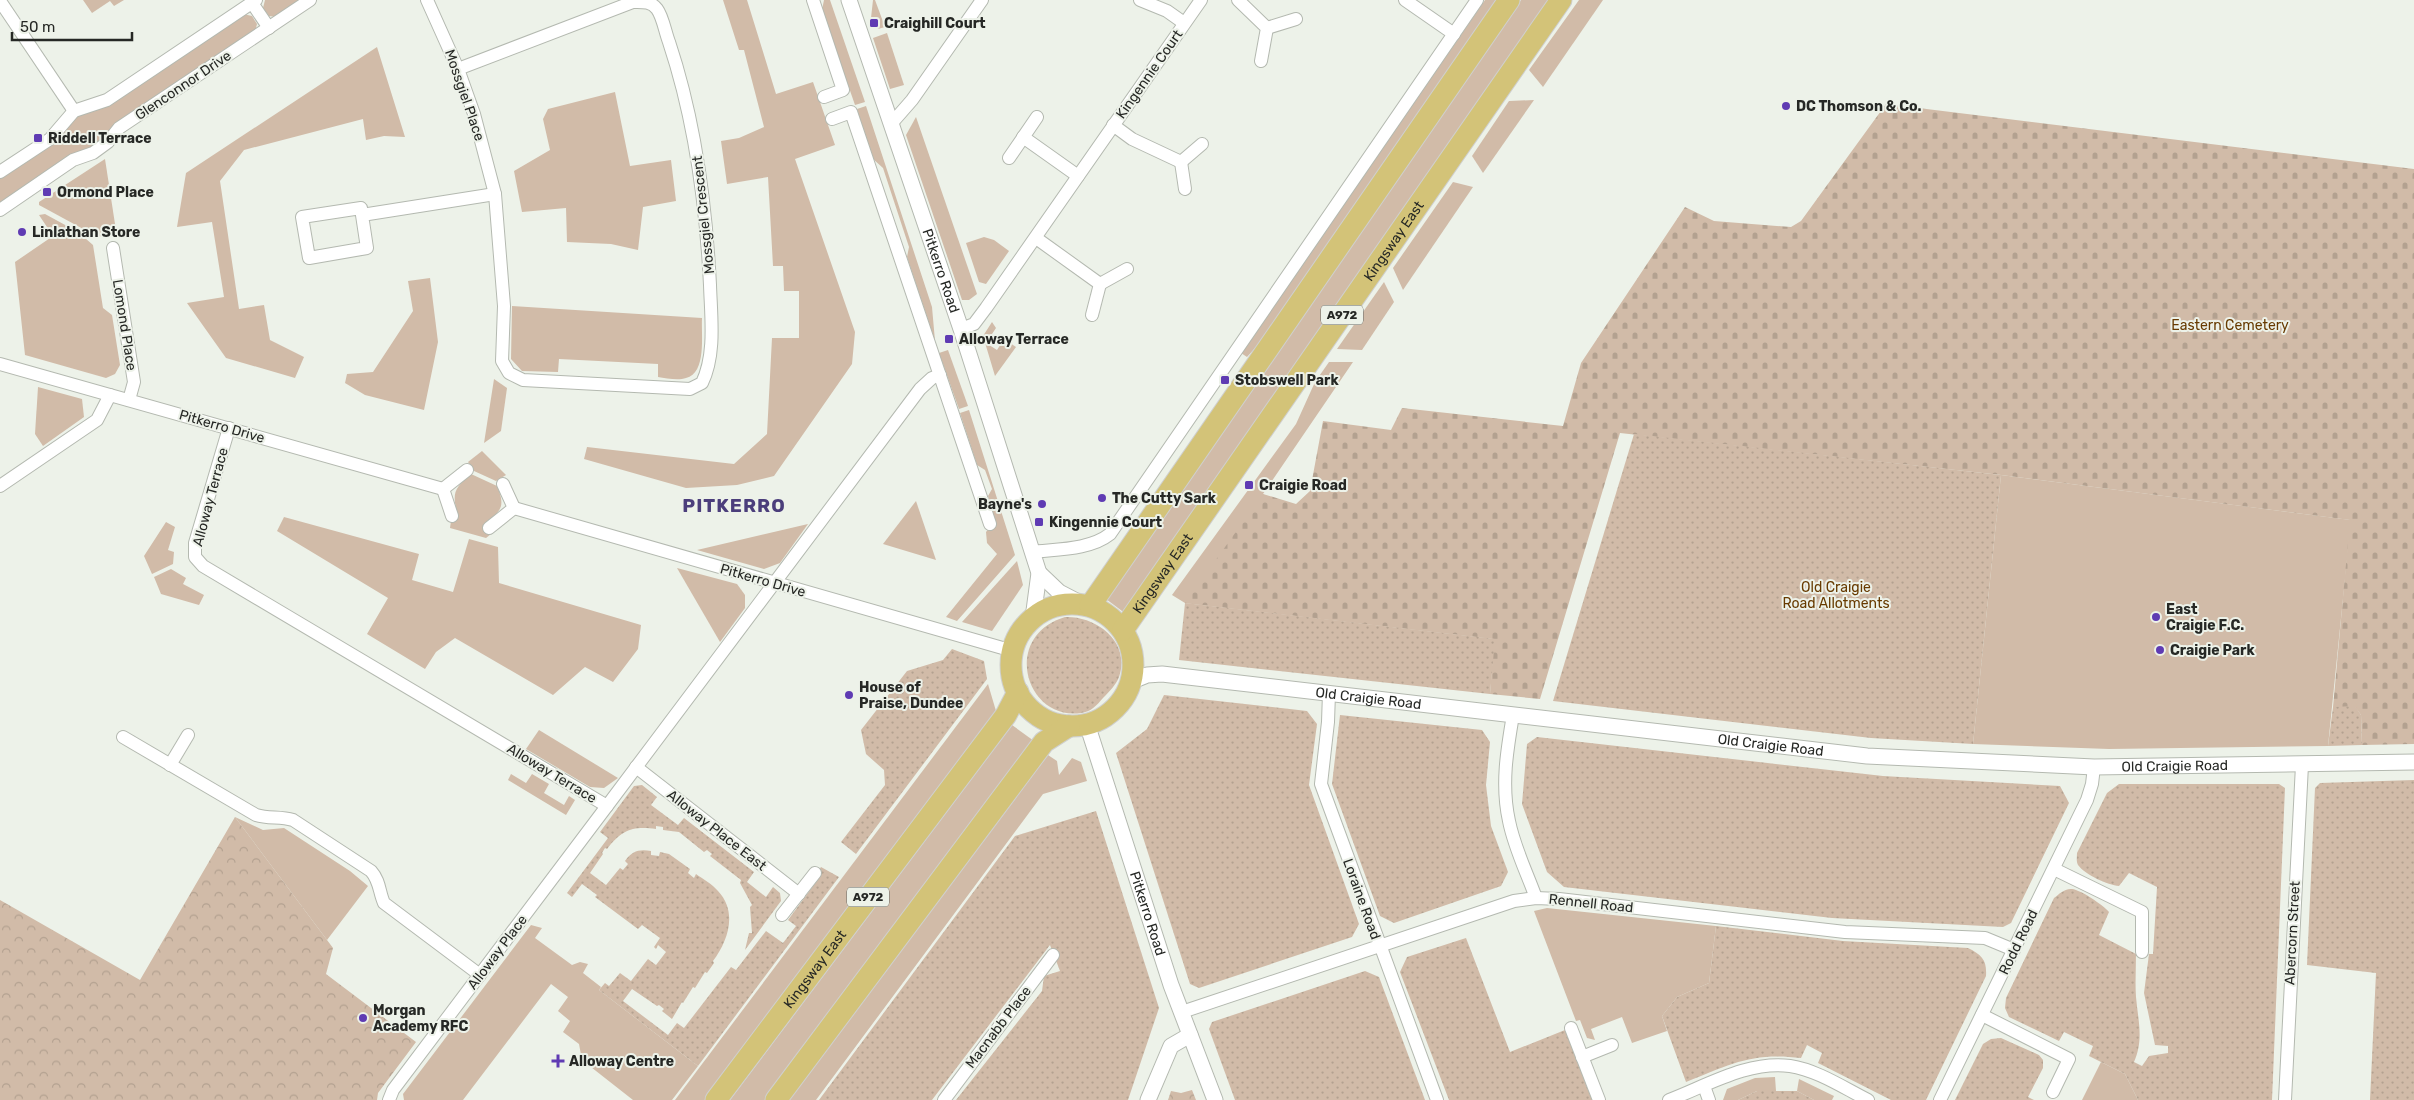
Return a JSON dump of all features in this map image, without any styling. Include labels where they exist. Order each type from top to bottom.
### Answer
[{"type":"highway","name":"A972","points":[[1087,605],[1509,0]]},
{"type":"highway","name":"Kingsway East","points":[[1123,630],[1561,0]]},
{"type":"highway","points":[[1078,725],[1054,723],[1039,716],[1027,706],[1018,692],[1012,663],[1013,651],[1024,628],[1034,618],[1053,607],[1068,604],[1087,605]]},
{"type":"highway","name":"Kingsway East","points":[[776,1100],[1044,742],[1078,725],[1101,719],[1125,696],[1132,680],[1133,654],[1123,630],[1109,615],[1087,605]]},
{"type":"highway","name":"Kingsway East","points":[[716,1100],[1006,715],[1018,692]]},
{"type":"street","name":"Glenconnor Drive","points":[[0,210],[73,160],[93,153],[108,142],[119,128],[310,0]]},
{"type":"street","name":"Mossgiel Place","points":[[426,0],[458,69],[474,114],[495,194],[504,306],[502,361],[509,374]]},
{"type":"street","points":[[813,0],[843,90],[824,97]]},
{"type":"street","name":"Pitkerro Road","points":[[849,0],[961,329],[1039,573],[1034,618]]},
{"type":"street","points":[[891,124],[912,100],[982,0]]},
{"type":"street","name":"Kingennie Court","points":[[1140,0],[1167,11],[1184,23]]},
{"type":"street","name":"Kingennie Court","points":[[961,329],[974,324],[1201,0]]},
{"type":"street","points":[[1238,0],[1267,28]]},
{"type":"street","points":[[1405,0],[1454,34]]},
{"type":"street","points":[[1032,552],[1090,544],[1102,541],[1110,534],[1477,0]]},
{"type":"street","points":[[0,1],[74,111]]},
{"type":"street","points":[[0,172],[50,139],[74,111],[107,100],[254,1],[269,28]]},
{"type":"street","name":"Mossgiel Crescent","points":[[458,69],[633,2],[647,2],[658,9],[676,65],[700,169],[708,237],[712,318],[709,369],[702,383],[690,388],[522,380],[509,374]]},
{"type":"street","points":[[1267,28],[1296,19]]},
{"type":"street","points":[[1261,61],[1267,28]]},
{"type":"street","points":[[832,119],[851,112],[990,524]]},
{"type":"street","points":[[1009,158],[1037,117]]},
{"type":"street","name":"Kingennie Court","points":[[1113,126],[1132,139],[1182,162]]},
{"type":"street","points":[[1023,137],[1078,176]]},
{"type":"street","points":[[1185,189],[1182,162],[1202,144]]},
{"type":"street","points":[[362,215],[495,194]]},
{"type":"street","points":[[361,208],[362,215],[367,248],[309,258],[302,217],[361,208]]},
{"type":"street","points":[[1036,238],[1100,284]]},
{"type":"street","name":"Lomond Place","points":[[113,248],[134,382],[129,400]]},
{"type":"street","points":[[1092,315],[1100,284],[1127,269]]},
{"type":"street","name":"Pitkerro Drive","points":[[0,364],[443,489]]},
{"type":"street","name":"Alloway Terrace","points":[[229,428],[196,543],[195,556],[202,566],[607,806],[920,389],[932,378],[940,375]]},
{"type":"street","points":[[0,486],[97,420],[110,395]]},
{"type":"street","points":[[452,516],[443,489],[467,470]]},
{"type":"street","points":[[489,528],[514,508],[503,484]]},
{"type":"street","name":"Pitkerro Drive","points":[[514,508],[773,584],[1013,651]]},
{"type":"street","name":"Pitkerro Road","points":[[1039,573],[1059,592],[1087,605]]},
{"type":"street","name":"Old Craigie Road","points":[[1132,680],[1147,675],[1162,674],[1867,756],[2094,767],[2414,762]]},
{"type":"street","name":"Loraine Road","points":[[1329,693],[1328,722],[1321,784],[1437,1100]]},
{"type":"street","points":[[1513,715],[1506,758],[1504,786],[1509,822],[1536,898]]},
{"type":"street","name":"Pitkerro Road","points":[[1078,725],[1215,1100]]},
{"type":"street","points":[[170,765],[188,735]]},
{"type":"street","points":[[122,737],[256,815],[266,818],[284,817],[293,820],[371,871],[379,879],[380,893],[384,904],[480,975]]},
{"type":"street","name":"Abercorn Street","points":[[2285,1100],[2302,765]]},
{"type":"street","name":"Alloway Place East","points":[[636,767],[799,894]]},
{"type":"street","name":"Rodd Road","points":[[1940,1100],[2087,800],[2092,784],[2094,767]]},
{"type":"street","name":"Alloway Place","points":[[389,1100],[393,1090],[607,806]]},
{"type":"street","points":[[2054,868],[2142,912],[2142,952]]},
{"type":"street","points":[[782,915],[814,873]]},
{"type":"street","name":"Rennell Road","points":[[1182,1012],[1514,902],[1536,898],[1634,906],[1844,932],[1985,938],[2014,950]]},
{"type":"street","name":"Macnabb Place","points":[[944,1100],[1053,955]]},
{"type":"street","points":[[1982,1015],[2069,1059],[2053,1092]]},
{"type":"street","points":[[1571,1028],[1599,1100]]},
{"type":"street","points":[[1148,1100],[1170,1046],[1190,1035]]},
{"type":"street","points":[[1582,1057],[1612,1045]]},
{"type":"street","points":[[1669,1100],[1751,1068],[1771,1065],[1791,1066],[1813,1073],[1868,1100]]},
{"type":"street","points":[[1704,1086],[1709,1100]]},
{"type":"green space","points":[[83,0],[124,0],[114,6],[110,1],[92,13]]},
{"type":"green space","points":[[265,0],[301,0],[276,17],[269,16],[263,8]]},
{"type":"green space","points":[[723,0],[747,0],[776,94],[813,82],[835,145],[795,159],[855,332],[852,364],[774,476],[737,485],[686,488],[584,459],[587,447],[734,464],[767,434],[772,338],[799,338],[799,291],[784,291],[783,266],[773,266],[768,177],[727,184],[721,141],[739,138],[764,127],[744,50],[739,50]]},
{"type":"green space","points":[[824,0],[830,0],[865,102],[855,105],[822,10]]},
{"type":"green space","points":[[873,0],[875,0],[885,27],[878,29],[874,17],[871,18]]},
{"type":"green space","points":[[1485,0],[1498,0],[1264,338],[1247,357],[1241,353]]},
{"type":"green space","points":[[1521,0],[1550,0],[1126,614],[1106,599]]},
{"type":"green space","points":[[1579,0],[1603,0],[1543,87],[1529,70]]},
{"type":"green space","points":[[243,14],[252,16],[257,24],[255,32],[91,148],[0,203],[0,178],[76,115]]},
{"type":"green space","points":[[887,33],[904,85],[890,89],[873,38]]},
{"type":"green space","points":[[377,47],[405,137],[384,136],[366,140],[363,119],[244,150],[220,181],[239,309],[264,305],[270,340],[304,357],[295,378],[226,358],[187,303],[224,297],[212,222],[177,227],[186,173]]},
{"type":"green space","points":[[615,92],[630,166],[671,160],[676,201],[643,207],[638,250],[611,244],[567,242],[566,208],[522,212],[514,171],[550,150],[543,119],[548,109]]},
{"type":"green space","points":[[1534,100],[1483,173],[1472,156],[1509,101]]},
{"type":"green space","name":"Eastern Cemetery","points":[[1886,104],[2414,169],[2414,744],[2362,745],[2361,715],[2355,707],[2333,707],[2350,520],[2001,475],[1620,433],[1540,699],[1490,694],[1494,639],[1185,603],[1263,494],[1296,504],[1310,491],[1323,421],[1391,430],[1402,408],[1563,426],[1581,363],[1685,207],[1714,221],[1791,227],[1801,221]]},
{"type":"green space","points":[[866,106],[932,307],[935,341],[907,257],[909,247],[883,168],[872,158],[857,109]]},
{"type":"green space","points":[[916,117],[977,294],[969,300],[962,300],[906,135]]},
{"type":"green space","points":[[105,159],[117,237],[96,236],[39,205],[39,202]]},
{"type":"green space","points":[[1453,182],[1473,187],[1403,290],[1393,268]]},
{"type":"green space","points":[[45,214],[78,232],[93,245],[103,308],[112,315],[120,365],[115,374],[106,378],[25,355],[15,262],[53,236],[39,215]]},
{"type":"green space","points":[[984,237],[994,240],[1009,251],[986,284],[979,282],[966,243]]},
{"type":"green space","points":[[430,278],[438,342],[424,410],[365,395],[345,383],[347,374],[373,372],[413,311],[408,281]]},
{"type":"green space","points":[[1384,282],[1394,302],[1362,350],[1337,349]]},
{"type":"green space","points":[[512,306],[702,318],[702,352],[700,361],[693,375],[679,379],[658,377],[658,364],[559,359],[558,372],[522,371],[511,359]]},
{"type":"green space","points":[[992,322],[996,328],[986,343],[997,350],[1004,339],[1016,347],[995,376],[983,336]]},
{"type":"green space","points":[[948,350],[968,406],[959,409],[939,353]]},
{"type":"green space","points":[[1329,362],[1353,362],[1263,494],[1495,639],[1185,603],[1172,595],[1296,424],[1315,382]]},
{"type":"green space","points":[[494,379],[507,388],[501,431],[484,443]]},
{"type":"green space","points":[[38,387],[82,399],[84,417],[43,446],[35,434]]},
{"type":"green space","points":[[969,410],[1015,555],[957,621],[946,617],[997,554],[987,543],[986,532],[995,521],[988,496],[992,489],[985,470],[977,465],[960,413]]},
{"type":"green space","name":"Old Craigie Road Allotments","points":[[1634,434],[2001,475],[1973,744],[1871,738],[1553,701]]},
{"type":"green space","points":[[482,451],[506,475],[496,481],[474,471],[468,462]]},
{"type":"green space","points":[[471,474],[497,486],[500,493],[501,504],[498,512],[484,524],[491,534],[486,538],[450,528],[451,521],[458,516],[455,502],[457,488]]},
{"type":"green space","name":"Craigie Park","points":[[2001,475],[2351,520],[2328,746],[2109,749],[1973,744]]},
{"type":"green space","points":[[916,501],[936,560],[883,544]]},
{"type":"green space","points":[[284,517],[419,554],[412,580],[453,592],[469,539],[498,547],[499,583],[641,625],[638,649],[613,682],[585,667],[553,695],[455,638],[436,652],[425,669],[367,634],[388,598],[277,531]]},
{"type":"green space","points":[[166,522],[175,527],[168,550],[174,552],[173,564],[152,574],[144,556]]},
{"type":"green space","points":[[808,524],[780,563],[764,569],[697,550]]},
{"type":"green space","points":[[1017,561],[1023,585],[992,631],[962,622]]},
{"type":"green space","points":[[677,568],[737,584],[745,595],[745,608],[720,642]]},
{"type":"green space","points":[[171,569],[186,578],[183,584],[204,595],[199,605],[161,594],[154,577]]},
{"type":"green space","points":[[1185,603],[1495,639],[1490,694],[1179,660]]},
{"type":"green space","points":[[1065,617],[1089,621],[1099,626],[1116,642],[1120,653],[1121,664],[1116,683],[1096,706],[1091,710],[1081,713],[1062,712],[1046,704],[1034,691],[1028,675],[1027,658],[1033,641],[1045,627]]},
{"type":"green space","points":[[952,649],[984,661],[987,679],[856,854],[841,842],[885,785],[884,770],[866,754],[861,730],[907,671],[943,660]]},
{"type":"green space","points":[[988,684],[996,711],[705,1100],[675,1100]]},
{"type":"green space","points":[[1164,695],[1307,711],[1317,724],[1309,785],[1359,924],[1352,937],[1199,988],[1190,984],[1116,753],[1147,729]]},
{"type":"green space","points":[[2355,706],[2361,715],[2362,745],[2328,746],[2333,707]]},
{"type":"green space","points":[[1340,715],[1482,730],[1490,742],[1486,785],[1491,826],[1508,872],[1501,886],[1394,923],[1380,916],[1332,784]]},
{"type":"green space","points":[[1012,725],[1034,741],[765,1100],[730,1100]]},
{"type":"green space","points":[[539,730],[618,778],[604,788],[590,787],[526,749]]},
{"type":"green space","points":[[1537,737],[1883,776],[2060,786],[2069,803],[2011,923],[2003,927],[1832,918],[1564,887],[1547,872],[1522,804],[1527,744]]},
{"type":"green space","points":[[1048,755],[1057,761],[1059,775],[1072,758],[1081,762],[1087,781],[1043,794],[816,1100],[788,1100]]},
{"type":"green space","points":[[511,774],[526,783],[532,774],[549,784],[544,793],[564,805],[569,796],[575,800],[566,815],[508,780]]},
{"type":"green space","points":[[2414,780],[2414,1100],[2370,1100],[2376,973],[2307,965],[2315,788],[2320,783]]},
{"type":"green space","points":[[2119,784],[2279,784],[2285,788],[2272,1100],[2138,1100],[2125,1074],[2089,1056],[2093,1046],[2064,1032],[2059,1041],[2009,1017],[2005,1008],[2006,998],[2054,898],[2065,890],[2072,889],[2092,898],[2109,912],[2099,935],[2136,954],[2136,992],[2140,1038],[2134,1062],[2142,1066],[2149,1056],[2168,1053],[2168,1046],[2155,1045],[2144,993],[2149,954],[2153,954],[2157,887],[2129,873],[2119,886],[2109,884],[2081,869],[2077,862],[2077,853],[2107,793]]},
{"type":"green space","points":[[642,785],[657,797],[651,805],[678,825],[684,818],[754,872],[747,882],[766,897],[773,887],[780,893],[781,901],[745,950],[749,933],[752,933],[750,907],[752,905],[740,883],[741,880],[710,856],[712,854],[707,850],[704,852],[679,832],[663,830],[663,827],[656,826],[656,829],[640,828],[628,831],[618,837],[607,849],[605,848],[590,873],[606,885],[620,868],[623,870],[628,864],[625,861],[633,853],[647,850],[651,851],[651,855],[659,856],[660,852],[669,854],[690,869],[688,873],[694,878],[696,874],[713,886],[724,899],[728,908],[729,926],[723,945],[713,961],[714,963],[707,973],[705,972],[695,988],[693,987],[672,1019],[662,1011],[664,1009],[659,1005],[657,1006],[632,989],[623,1001],[668,1035],[677,1023],[684,1028],[731,967],[736,970],[766,931],[783,943],[796,926],[788,920],[819,878],[815,875],[821,867],[839,877],[698,1066],[599,990],[605,983],[609,986],[620,973],[631,981],[648,959],[656,965],[666,952],[658,945],[656,949],[654,947],[660,938],[642,925],[638,929],[595,897],[597,895],[582,884],[572,897],[567,893],[608,838],[600,832],[634,786]]},
{"type":"green space","points":[[1096,811],[1159,1008],[1128,1100],[956,1100],[1042,991],[1044,976],[1060,971],[1050,945],[932,1100],[819,1100],[1015,836]]},
{"type":"green space","points":[[235,817],[263,830],[284,828],[350,871],[368,886],[327,940]]},
{"type":"green space","points":[[235,817],[333,948],[326,974],[416,1042],[378,1093],[377,1100],[0,1100],[0,900],[140,980]]},
{"type":"green space","points":[[1547,908],[1716,926],[1709,983],[1677,997],[1662,1016],[1667,1031],[1632,1043],[1622,1017],[1591,1029],[1595,1040],[1587,1038],[1580,1020],[1576,1021],[1534,911]]},
{"type":"green space","points":[[531,925],[542,928],[535,938],[572,965],[580,962],[588,964],[583,973],[601,987],[599,990],[698,1066],[672,1100],[633,1100],[582,1060],[579,1044],[563,1032],[570,1021],[558,1011],[568,997],[551,984],[463,1100],[404,1100],[403,1094]]},
{"type":"green space","points":[[1716,926],[1843,941],[1968,948],[1983,959],[1986,966],[1986,976],[1926,1100],[1891,1100],[1818,1063],[1822,1053],[1807,1045],[1801,1058],[1755,1058],[1729,1065],[1686,1082],[1662,1016],[1677,997],[1709,983]]},
{"type":"green space","points":[[1466,938],[1510,1052],[1565,1030],[1592,1100],[1449,1100],[1400,972],[1407,957]]},
{"type":"green space","points":[[1365,971],[1379,977],[1425,1100],[1235,1100],[1209,1029],[1212,1022]]},
{"type":"green space","points":[[2001,1038],[2039,1055],[2043,1060],[2043,1068],[2028,1097],[2034,1100],[1955,1100],[1983,1044],[1991,1039]]},
{"type":"green space","points":[[2101,1062],[2125,1074],[2138,1100],[2082,1100]]},
{"type":"green space","points":[[1775,1077],[1776,1091],[1757,1091],[1738,1100],[1723,1100],[1727,1089],[1755,1078]]},
{"type":"green space","points":[[1799,1079],[1834,1096],[1832,1100],[1814,1100],[1797,1091]]},
{"type":"green space","points":[[1192,1090],[1196,1100],[1168,1100],[1171,1091],[1181,1093]]},
{"type":"green space","points":[[1757,1091],[1797,1091],[1814,1100],[1738,1100]]},
{"type":"place","name":"Craighill Court","points":[[874,23]]},
{"type":"place","name":"DC Thomson & Co.","points":[[1786,106]]},
{"type":"place","name":"Riddell Terrace","points":[[38,138]]},
{"type":"place","name":"Ormond Place","points":[[47,192]]},
{"type":"place","name":"Linlathan Store","points":[[22,232]]},
{"type":"place","name":"Alloway Terrace","points":[[949,339]]},
{"type":"place","name":"Stobswell Park","points":[[1225,380]]},
{"type":"place","name":"Craigie Road","points":[[1249,485]]},
{"type":"place","name":"The Cutty Sark","points":[[1102,498]]},
{"type":"place","name":"Bayne's","points":[[1042,504]]},
{"type":"place","name":"Kingennie Court","points":[[1039,522]]},
{"type":"place","name":"East Craigie F.C.","points":[[2156,617]]},
{"type":"place","name":"Craigie Park","points":[[2160,650]]},
{"type":"place","name":"House of Praise, Dundee","points":[[849,695]]},
{"type":"place","name":"Morgan Academy RFC","points":[[363,1018]]},
{"type":"place","name":"Alloway Centre","points":[[558,1061]]},
{"type":"district","name":"PITKERRO","points":[[734,505]]}]
